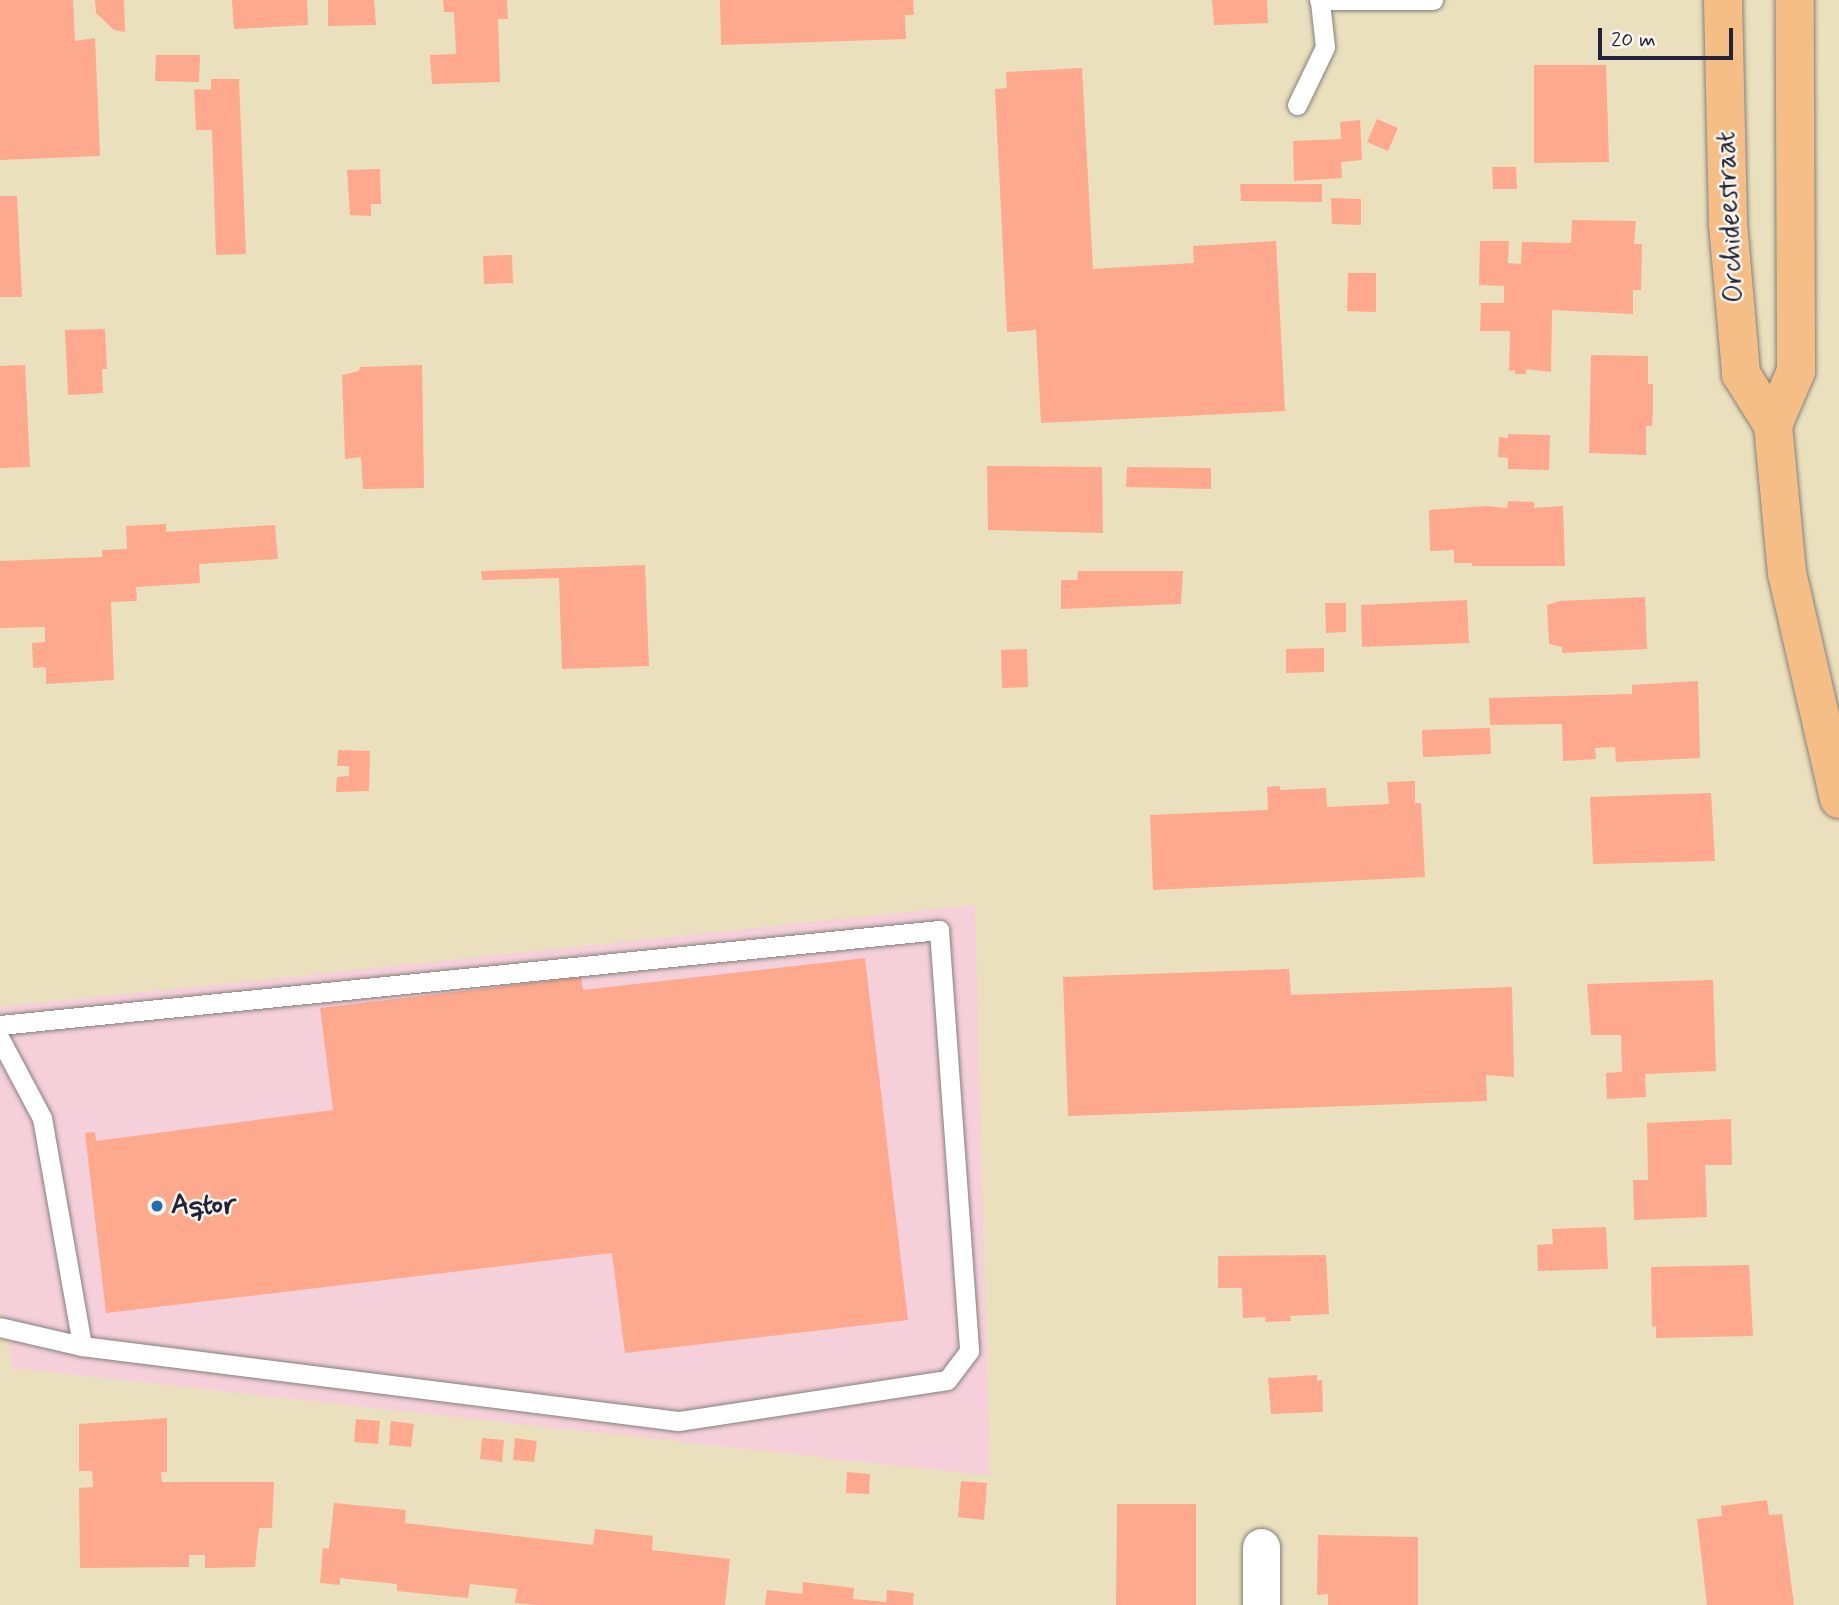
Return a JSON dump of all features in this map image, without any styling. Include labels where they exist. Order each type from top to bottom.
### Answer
[{"type":"main road","name":"Orchideestraat","points":[[1723,0],[1728,224],[1741,374],[1773,425],[1787,573],[1839,799]]},
{"type":"main road","name":"Orchideestraat","points":[[1773,425],[1796,371],[1795,0]]},
{"type":"street","points":[[1261,1547],[1261,1605]]},
{"type":"lane","points":[[1297,105],[1325,47],[1320,1],[1433,0]]},
{"type":"lane","points":[[0,1025],[939,930],[969,1351],[947,1380],[678,1421],[82,1346],[0,1327]]},
{"type":"lane","points":[[0,1039],[42,1118],[82,1346]]},
{"type":"shaded area","points":[[975,905],[990,1476],[13,1368],[0,1308],[0,1007]]},
{"type":"building","points":[[0,0],[73,0],[75,41],[95,38],[100,156],[0,160]]},
{"type":"building","points":[[95,0],[124,0],[125,32],[114,30],[96,13]]},
{"type":"building","points":[[232,0],[307,0],[308,25],[234,29]]},
{"type":"building","points":[[328,0],[374,0],[376,25],[328,26]]},
{"type":"building","points":[[443,0],[507,0],[508,19],[498,19],[500,82],[432,84],[430,55],[456,54],[454,12],[444,12]]},
{"type":"building","points":[[720,0],[913,0],[914,15],[905,15],[906,39],[721,45]]},
{"type":"building","points":[[1212,0],[1267,0],[1268,23],[1214,25]]},
{"type":"building","points":[[156,55],[200,55],[199,82],[155,81]]},
{"type":"building","points":[[1534,65],[1606,65],[1609,162],[1534,163]]},
{"type":"building","points":[[1082,68],[1093,269],[1194,263],[1193,246],[1276,241],[1285,411],[1041,423],[1036,330],[1007,332],[995,89],[1007,88],[1006,72]]},
{"type":"building","points":[[211,79],[239,79],[246,254],[216,255],[212,130],[196,130],[194,89],[211,90]]},
{"type":"building","points":[[1377,119],[1398,128],[1388,151],[1367,142]]},
{"type":"building","points":[[1360,120],[1362,160],[1341,162],[1342,178],[1294,181],[1293,141],[1341,139],[1340,122]]},
{"type":"building","points":[[1492,167],[1516,167],[1517,189],[1493,189]]},
{"type":"building","points":[[380,169],[381,204],[371,204],[371,216],[350,215],[347,170]]},
{"type":"building","points":[[1240,184],[1322,184],[1322,202],[1241,201]]},
{"type":"building","points":[[0,196],[17,196],[22,297],[0,297]]},
{"type":"building","points":[[1331,198],[1361,199],[1361,225],[1332,224]]},
{"type":"building","points":[[1572,220],[1636,221],[1634,244],[1642,244],[1641,290],[1633,290],[1633,314],[1552,310],[1551,372],[1526,369],[1526,374],[1515,374],[1515,370],[1509,371],[1510,331],[1480,331],[1481,303],[1504,303],[1504,286],[1479,285],[1480,241],[1509,241],[1508,263],[1521,264],[1522,242],[1571,243]]},
{"type":"building","points":[[512,255],[513,283],[484,284],[483,256]]},
{"type":"building","points":[[1348,273],[1376,273],[1376,312],[1347,311]]},
{"type":"building","points":[[105,329],[107,369],[102,369],[103,393],[68,395],[65,330]]},
{"type":"building","points":[[1591,355],[1648,356],[1648,384],[1653,384],[1653,411],[1652,426],[1646,426],[1646,455],[1589,453]]},
{"type":"building","points":[[25,365],[30,467],[0,468],[0,366]]},
{"type":"building","points":[[422,365],[424,488],[363,489],[361,457],[345,459],[342,375],[359,371],[360,367]]},
{"type":"building","points":[[1508,434],[1550,435],[1549,470],[1508,469],[1508,458],[1498,457],[1499,437],[1508,438]]},
{"type":"building","points":[[987,466],[1102,467],[1103,533],[988,530]]},
{"type":"building","points":[[1127,467],[1211,468],[1211,489],[1126,487]]},
{"type":"building","points":[[1508,501],[1534,502],[1534,508],[1563,506],[1565,566],[1472,566],[1472,563],[1454,563],[1454,550],[1430,551],[1429,510],[1486,506],[1507,508]]},
{"type":"building","points":[[166,524],[166,532],[275,525],[278,559],[199,564],[200,583],[136,587],[137,601],[111,602],[114,680],[46,684],[46,667],[33,668],[32,643],[45,642],[45,627],[0,628],[0,561],[102,557],[102,550],[127,549],[126,526]]},
{"type":"building","points":[[645,565],[649,666],[562,669],[559,578],[482,580],[481,571]]},
{"type":"building","points":[[1078,571],[1183,571],[1181,604],[1061,609],[1061,580],[1077,580]]},
{"type":"building","points":[[1645,597],[1647,649],[1562,653],[1562,647],[1549,644],[1547,605],[1560,601]]},
{"type":"building","points":[[1467,600],[1469,643],[1362,647],[1361,605]]},
{"type":"building","points":[[1325,603],[1346,603],[1346,632],[1326,633]]},
{"type":"building","points":[[1324,648],[1324,672],[1286,673],[1286,649]]},
{"type":"building","points":[[1027,649],[1028,687],[1002,688],[1001,650]]},
{"type":"building","points":[[1698,681],[1700,758],[1616,762],[1615,747],[1595,748],[1596,759],[1563,761],[1562,724],[1490,725],[1489,698],[1632,694],[1632,685]]},
{"type":"building","points":[[1490,728],[1491,754],[1423,757],[1422,730]]},
{"type":"building","points":[[338,750],[370,751],[369,791],[336,792],[337,777],[349,776],[349,766],[337,766]]},
{"type":"building","points":[[1415,781],[1415,803],[1421,803],[1425,877],[1153,890],[1150,815],[1268,810],[1267,787],[1280,786],[1280,790],[1326,788],[1327,807],[1389,804],[1387,782]]},
{"type":"building","points":[[1711,793],[1715,861],[1593,864],[1590,797]]},
{"type":"building","points":[[865,958],[908,1320],[625,1353],[612,1253],[106,1313],[85,1133],[95,1132],[96,1141],[333,1110],[320,1008],[581,977],[583,990]]},
{"type":"building","points":[[1289,969],[1291,995],[1512,987],[1514,1077],[1486,1075],[1487,1101],[1068,1116],[1063,977]]},
{"type":"building","points":[[1713,980],[1716,1071],[1645,1074],[1646,1097],[1607,1099],[1606,1073],[1622,1072],[1621,1035],[1591,1035],[1587,984]]},
{"type":"building","points":[[1731,1119],[1732,1165],[1705,1165],[1707,1217],[1634,1220],[1633,1180],[1648,1180],[1647,1123]]},
{"type":"building","points":[[1606,1227],[1608,1269],[1538,1271],[1537,1245],[1553,1244],[1552,1229]]},
{"type":"building","points":[[1326,1255],[1329,1314],[1290,1316],[1291,1321],[1265,1322],[1266,1317],[1243,1318],[1242,1288],[1218,1288],[1218,1256]]},
{"type":"building","points":[[1749,1265],[1753,1336],[1656,1338],[1656,1326],[1652,1327],[1651,1267]]},
{"type":"building","points":[[1317,1375],[1317,1381],[1322,1380],[1323,1412],[1271,1414],[1268,1378]]},
{"type":"building","points":[[167,1418],[167,1472],[161,1472],[162,1482],[274,1482],[272,1528],[259,1528],[255,1567],[205,1568],[205,1555],[189,1555],[189,1567],[80,1568],[79,1488],[93,1487],[92,1471],[79,1471],[79,1424]]},
{"type":"building","points":[[356,1419],[380,1421],[378,1444],[354,1442]]},
{"type":"building","points":[[391,1421],[414,1424],[411,1447],[389,1445]]},
{"type":"building","points":[[482,1438],[504,1440],[502,1462],[480,1459]]},
{"type":"building","points":[[515,1438],[537,1441],[534,1462],[513,1460]]},
{"type":"building","points":[[847,1472],[870,1474],[869,1494],[846,1493]]},
{"type":"building","points":[[961,1481],[987,1483],[984,1520],[958,1517]]},
{"type":"building","points":[[1767,1500],[1769,1515],[1782,1514],[1794,1605],[1707,1605],[1697,1519],[1722,1516],[1721,1506]]},
{"type":"building","points":[[334,1503],[406,1510],[405,1523],[593,1545],[595,1529],[653,1536],[652,1550],[730,1559],[725,1605],[538,1605],[515,1603],[517,1589],[470,1584],[468,1598],[397,1591],[397,1584],[340,1578],[340,1585],[320,1583],[323,1548],[329,1549]]},
{"type":"building","points":[[1117,1504],[1196,1504],[1196,1605],[1116,1605]]},
{"type":"building","points":[[1318,1535],[1418,1537],[1418,1605],[1328,1605],[1328,1594],[1317,1595]]},
{"type":"building","points":[[803,1582],[854,1588],[853,1599],[886,1602],[887,1590],[914,1593],[913,1605],[765,1605],[767,1590],[802,1594]]},
{"type":"place","name":"Aqtor","points":[[157,1206]]}]
